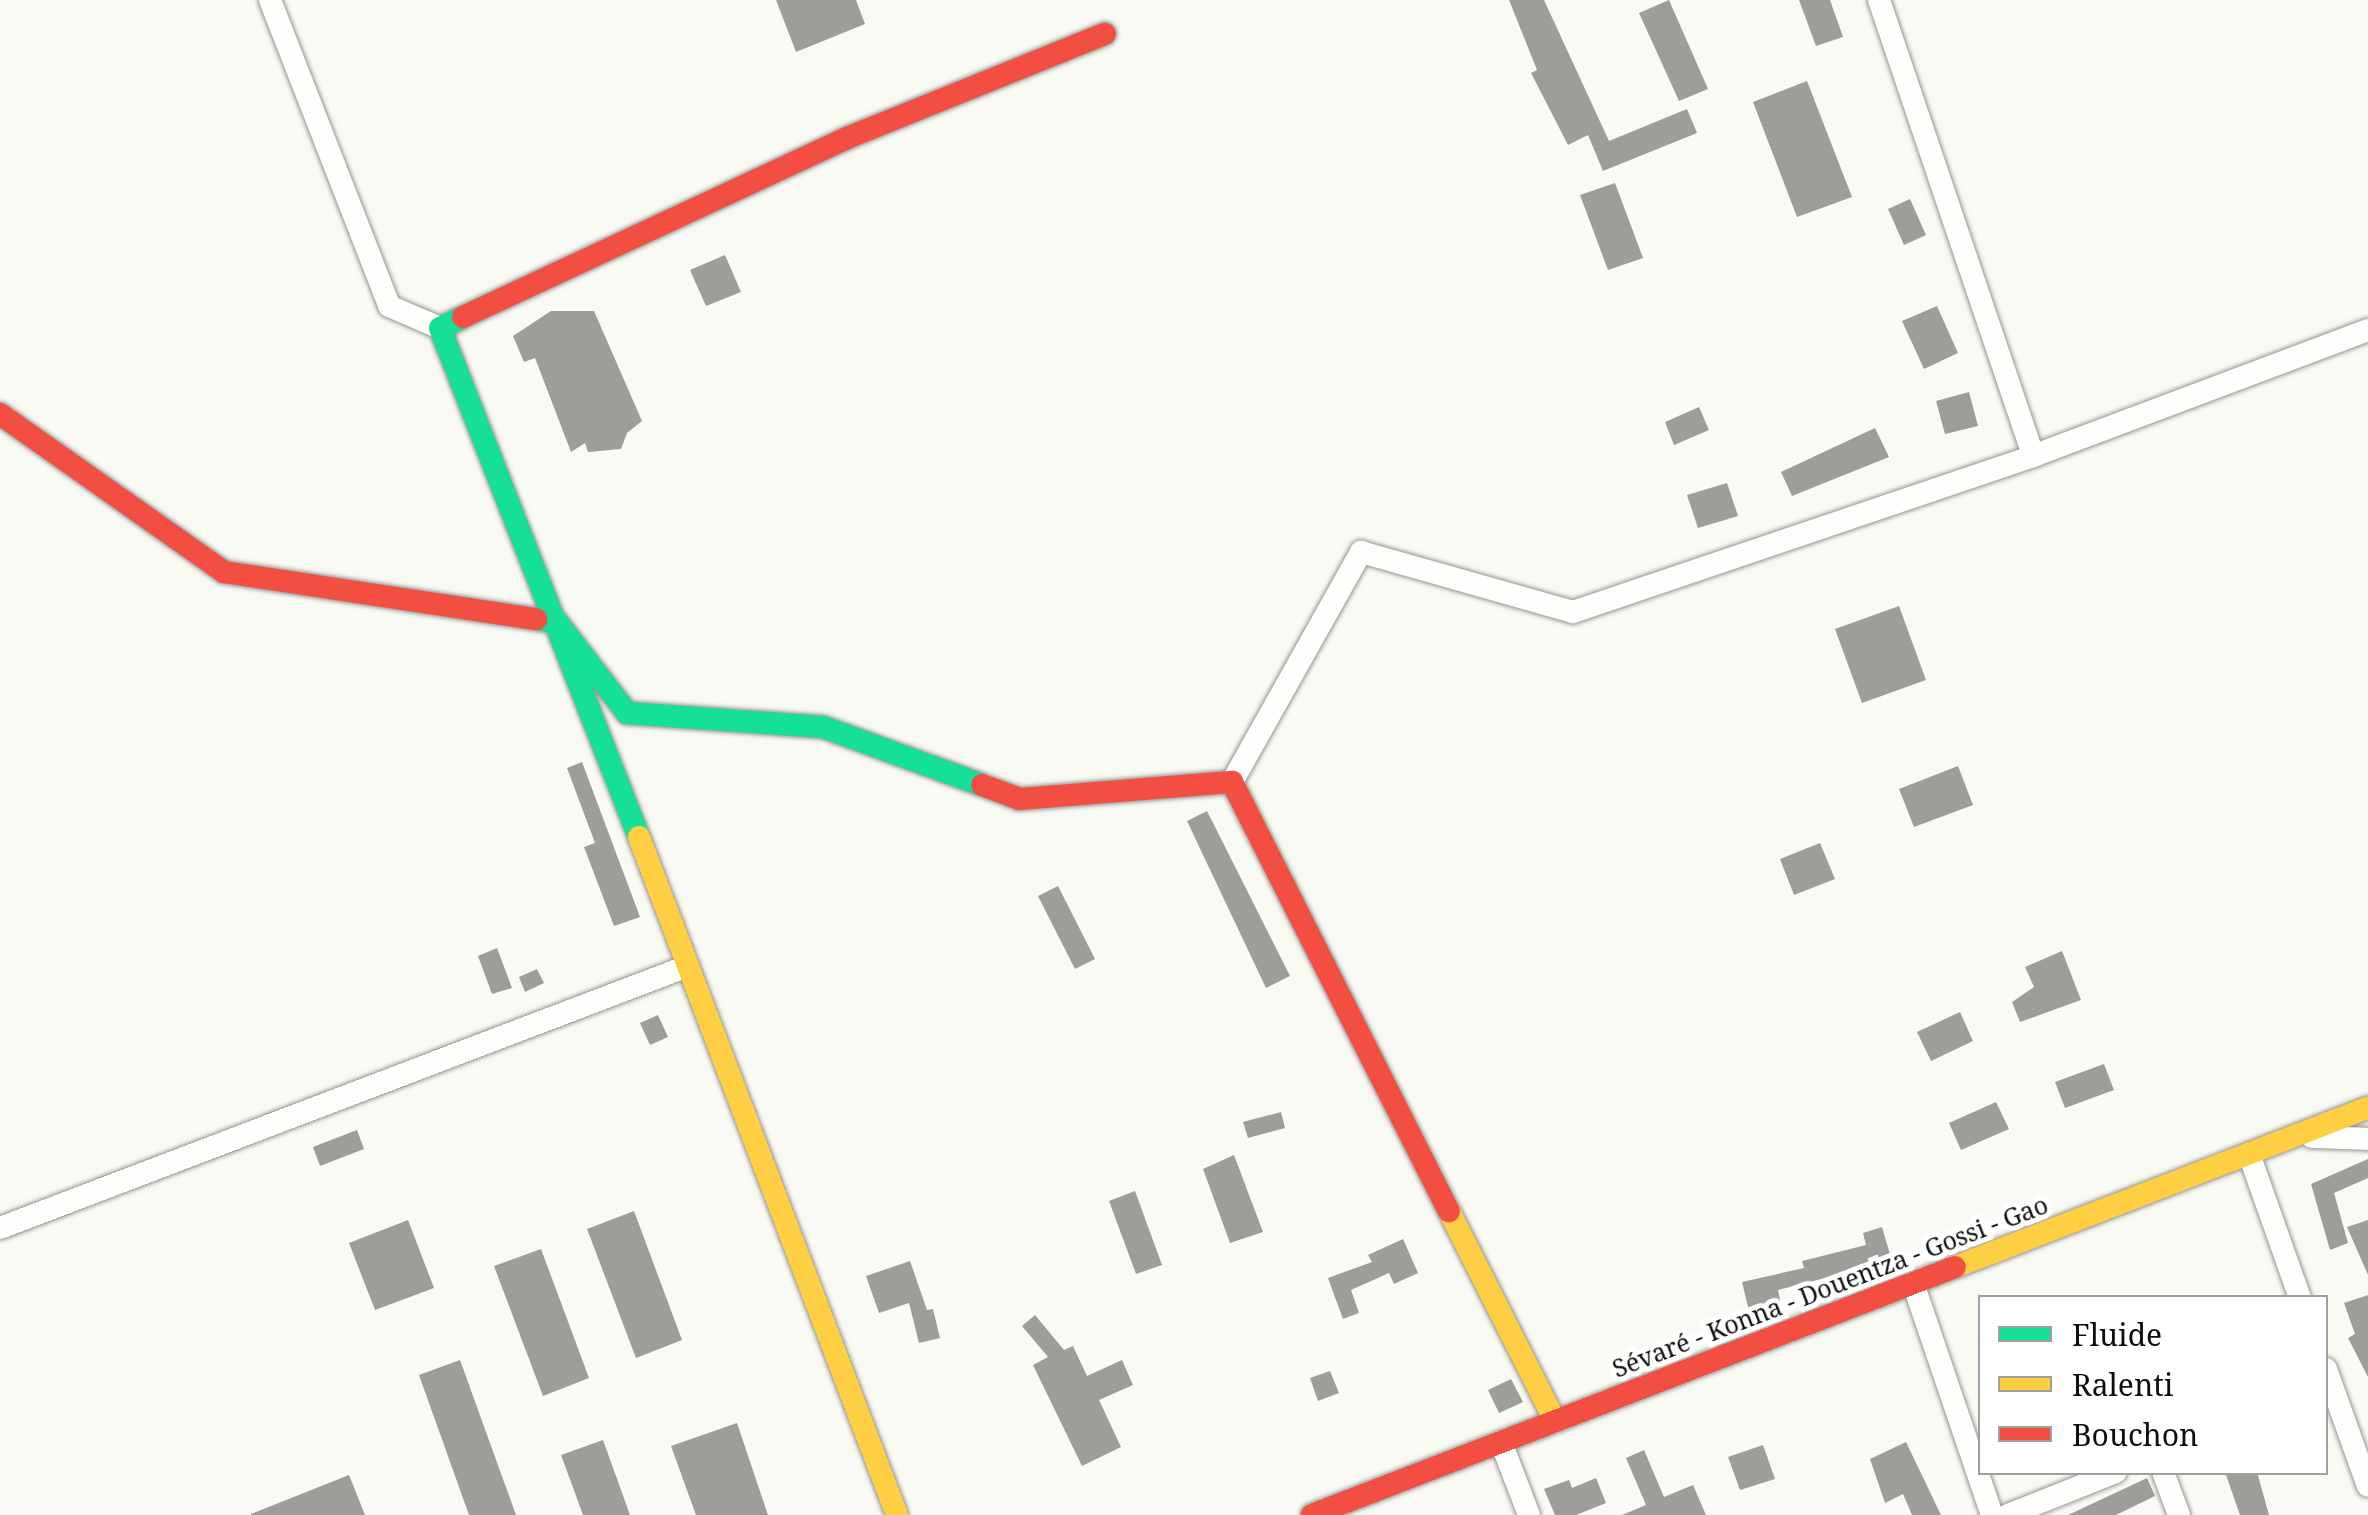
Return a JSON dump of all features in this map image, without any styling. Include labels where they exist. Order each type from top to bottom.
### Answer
[{"type":"street","points":[[270,0],[388,306],[440,328],[557,622],[898,1515]]},
{"type":"street","points":[[1879,0],[2034,456]]},
{"type":"street","points":[[440,328],[848,138],[1106,34]]},
{"type":"street","points":[[1232,782],[1361,552],[1573,612],[2034,456],[2368,330]]},
{"type":"street","points":[[0,414],[224,572],[557,622],[626,713],[823,727],[1020,799],[1232,782]]},
{"type":"street","points":[[1232,782],[1555,1421]]},
{"type":"street","points":[[0,1228],[688,966]]},
{"type":"street","name":"Sévaré - Konna - Douentza - Gossi - Gao","points":[[1312,1515],[2368,1108]]},
{"type":"street","points":[[2294,1136],[2368,1139]]},
{"type":"street","points":[[2249,1154],[2299,1295]]},
{"type":"street","points":[[1913,1283],[1978,1474]]},
{"type":"street","points":[[2328,1382],[2367,1479]]},
{"type":"street","points":[[1500,1442],[1529,1515]]},
{"type":"street","points":[[1978,1475],[1992,1515]]},
{"type":"street","points":[[2008,1515],[2108,1475]]},
{"type":"street","points":[[2164,1475],[2178,1515]]},
{"type":"building","points":[[776,0],[856,0],[865,24],[796,52]]},
{"type":"building","points":[[1509,0],[1544,0],[1609,141],[1687,109],[1697,133],[1603,171],[1588,135],[1568,145],[1531,73],[1537,70]]},
{"type":"building","points":[[1669,0],[1708,89],[1679,101],[1639,13]]},
{"type":"building","points":[[1799,0],[1830,0],[1843,37],[1816,46]]},
{"type":"building","points":[[1807,81],[1852,197],[1797,217],[1753,102]]},
{"type":"building","points":[[1615,183],[1643,258],[1608,270],[1580,195]]},
{"type":"building","points":[[1910,199],[1926,235],[1904,245],[1888,209]]},
{"type":"building","points":[[725,255],[741,292],[706,306],[690,270]]},
{"type":"building","points":[[1937,306],[1958,353],[1924,369],[1902,321]]},
{"type":"building","points":[[551,311],[594,311],[642,421],[627,433],[621,449],[588,452],[585,443],[571,452],[535,358],[524,362],[513,336]]},
{"type":"building","points":[[1969,392],[1978,426],[1945,434],[1936,401]]},
{"type":"building","points":[[1699,407],[1709,430],[1674,445],[1665,422]]},
{"type":"building","points":[[1875,428],[1889,457],[1792,496],[1781,472]]},
{"type":"building","points":[[1727,483],[1738,516],[1698,528],[1687,495]]},
{"type":"building","points":[[1899,606],[1926,680],[1862,703],[1835,629]]},
{"type":"building","points":[[582,762],[640,917],[614,926],[584,847],[595,843],[567,768]]},
{"type":"building","points":[[1958,766],[1973,805],[1914,827],[1899,789]]},
{"type":"building","points":[[1207,811],[1290,976],[1266,988],[1187,821]]},
{"type":"building","points":[[1820,843],[1835,879],[1794,895],[1780,859]]},
{"type":"building","points":[[1058,886],[1095,959],[1075,969],[1038,896]]},
{"type":"building","points":[[497,948],[512,988],[492,994],[478,956]]},
{"type":"building","points":[[2062,951],[2081,1000],[2020,1022],[2012,1002],[2034,987],[2025,967]]},
{"type":"building","points":[[537,969],[544,983],[525,992],[519,977]]},
{"type":"building","points":[[1960,1012],[1973,1041],[1931,1061],[1917,1032]]},
{"type":"building","points":[[658,1015],[668,1037],[650,1045],[640,1023]]},
{"type":"building","points":[[2104,1064],[2114,1090],[2065,1108],[2055,1082]]},
{"type":"building","points":[[1996,1102],[2009,1129],[1961,1150],[1949,1123]]},
{"type":"building","points":[[1281,1112],[1285,1128],[1248,1138],[1243,1122]]},
{"type":"building","points":[[357,1130],[364,1149],[320,1166],[313,1147]]},
{"type":"building","points":[[1234,1155],[1263,1232],[1230,1243],[1203,1169]]},
{"type":"building","points":[[2368,1159],[2368,1178],[2334,1193],[2348,1243],[2330,1250],[2311,1184]]},
{"type":"building","points":[[1135,1191],[1162,1265],[1136,1274],[1109,1201]]},
{"type":"building","points":[[634,1211],[682,1340],[636,1358],[587,1229]]},
{"type":"building","points":[[408,1220],[434,1288],[375,1310],[349,1243]]},
{"type":"building","points":[[2368,1220],[2368,1275],[2347,1227]]},
{"type":"building","points":[[1882,1227],[1892,1261],[1778,1290],[1781,1304],[1749,1311],[1742,1282],[1804,1268],[1802,1261],[1866,1245],[1863,1233]]},
{"type":"building","points":[[1403,1239],[1418,1273],[1394,1284],[1389,1273],[1351,1290],[1359,1313],[1343,1319],[1328,1278],[1372,1262],[1368,1255]]},
{"type":"building","points":[[541,1249],[589,1378],[543,1396],[494,1266]]},
{"type":"building","points":[[910,1261],[927,1310],[933,1309],[940,1338],[919,1343],[909,1303],[879,1313],[866,1276]]},
{"type":"building","points":[[2368,1295],[2368,1377],[2348,1338],[2355,1334],[2344,1303]]},
{"type":"building","points":[[1035,1315],[1064,1350],[1073,1346],[1087,1376],[1122,1360],[1133,1385],[1099,1400],[1121,1447],[1082,1466],[1033,1365],[1048,1357],[1022,1326]]},
{"type":"building","points":[[460,1360],[516,1515],[469,1515],[419,1375]]},
{"type":"building","points":[[1330,1371],[1339,1393],[1318,1401],[1310,1378]]},
{"type":"building","points":[[1511,1379],[1523,1402],[1499,1413],[1488,1390]]},
{"type":"building","points":[[737,1423],[768,1515],[696,1515],[671,1446]]},
{"type":"building","points":[[603,1440],[630,1515],[583,1515],[561,1455]]},
{"type":"building","points":[[1906,1442],[1941,1515],[1912,1515],[1903,1494],[1885,1503],[1870,1459]]},
{"type":"building","points":[[1763,1445],[1775,1479],[1740,1490],[1728,1457]]},
{"type":"building","points":[[1644,1450],[1664,1497],[1693,1485],[1706,1515],[1622,1515],[1646,1505],[1626,1458]]},
{"type":"building","points":[[349,1475],[365,1515],[251,1515],[251,1514]]},
{"type":"building","points":[[2226,1475],[2258,1475],[2269,1515],[2240,1515]]},
{"type":"building","points":[[1596,1478],[1606,1503],[1576,1515],[1555,1515],[1544,1489],[1569,1480],[1572,1488]]},
{"type":"building","points":[[2147,1478],[2155,1496],[2116,1515],[2068,1515]]},
{"type":"traffic: fast","points":[[463,317],[440,328],[639,837]]},
{"type":"traffic: fast","points":[[536,619],[557,622],[627,713],[823,727],[982,785]]},
{"type":"traffic: slow","points":[[639,837],[897,1515]]},
{"type":"traffic: slow","points":[[1955,1267],[2368,1108]]},
{"type":"traffic: slow","points":[[1449,1211],[1555,1421]]},
{"type":"traffic: jam","points":[[463,317],[847,138],[1105,34]]},
{"type":"traffic: jam","points":[[0,414],[224,572],[536,619]]},
{"type":"traffic: jam","points":[[982,785],[1020,799],[1232,782],[1449,1211]]},
{"type":"traffic: jam","points":[[1312,1515],[1955,1267]]}]
